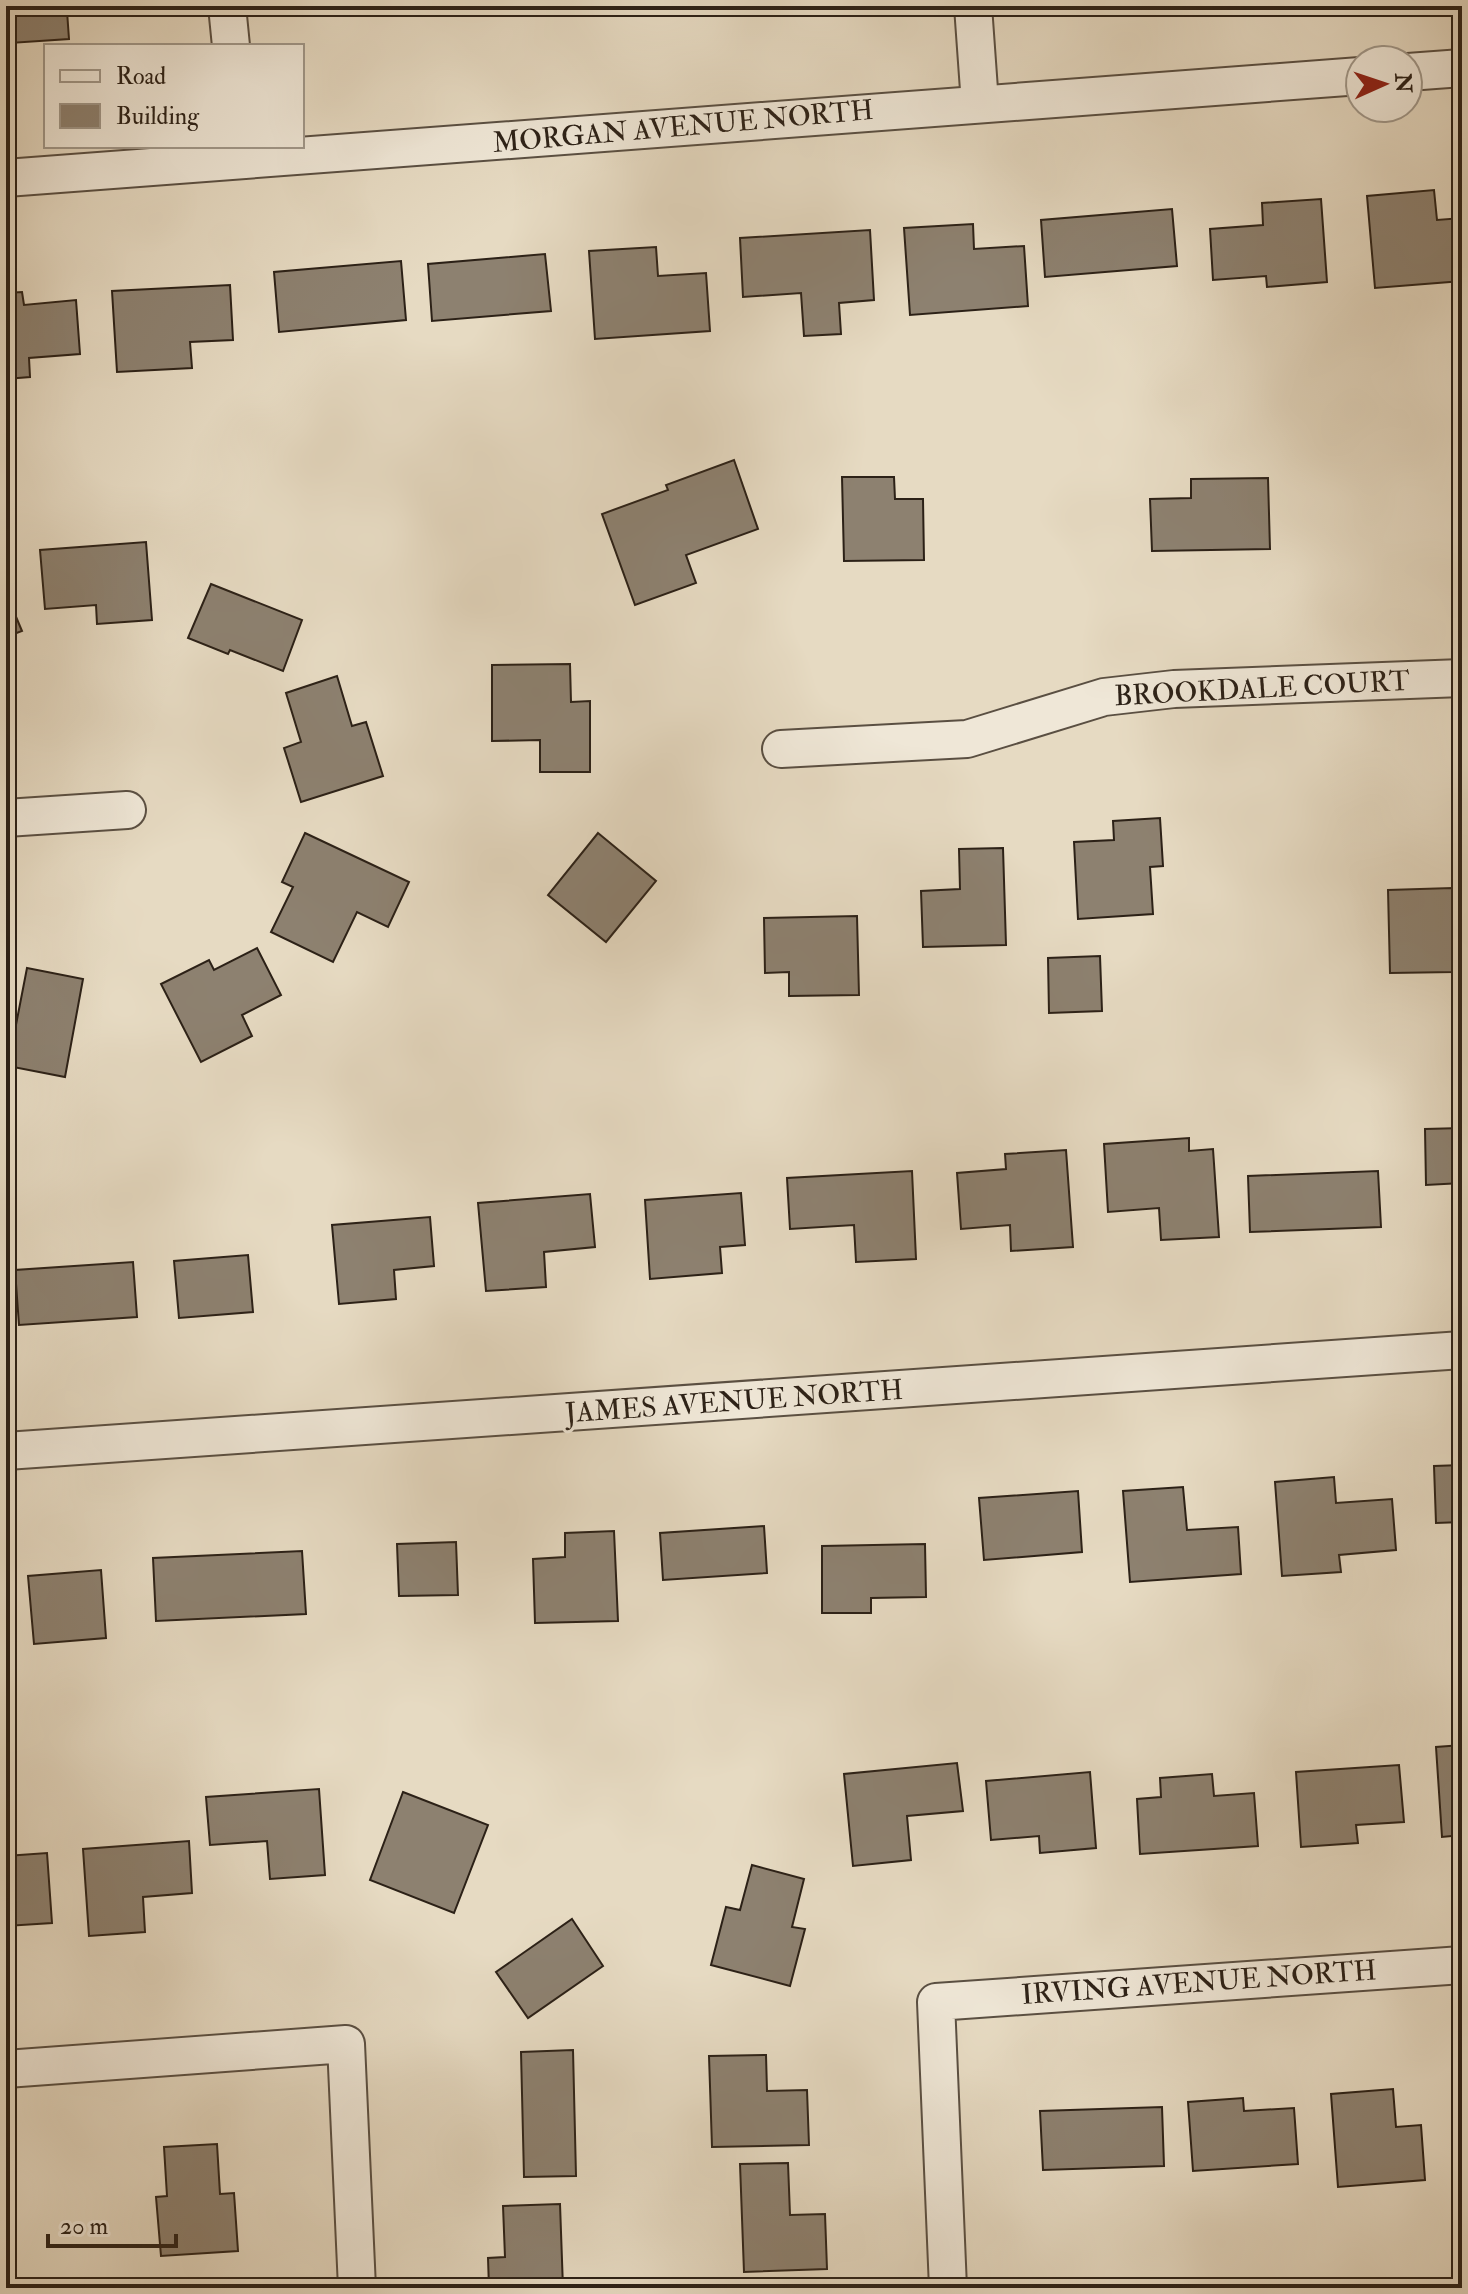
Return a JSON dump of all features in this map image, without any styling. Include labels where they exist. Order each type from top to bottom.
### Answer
[{"type":"street","points":[[227,6],[231,44]]},
{"type":"street","points":[[973,6],[980,104]]},
{"type":"street","points":[[1424,71],[1462,68]]},
{"type":"street","name":"MORGAN AVENUE NORTH","points":[[6,178],[239,153],[1344,77]]},
{"type":"street","name":"BROOKDALE COURT","points":[[781,749],[967,739],[1104,697],[1174,689],[1462,678]]},
{"type":"street","points":[[6,818],[127,810]]},
{"type":"street","name":"JAMES AVENUE NORTH","points":[[6,1451],[1462,1350]]},
{"type":"street","name":"IRVING AVENUE NORTH","points":[[948,2288],[936,2002],[1462,1965]]},
{"type":"street","points":[[6,2069],[346,2044],[357,2288]]},
{"type":"building","points":[[7,6],[103,8],[67,11],[69,39],[10,43]]},
{"type":"building","points":[[353,6],[445,6],[354,14]]},
{"type":"building","points":[[1434,190],[1437,220],[1462,218],[1462,281],[1375,288],[1367,196]]},
{"type":"building","points":[[1321,199],[1327,282],[1267,287],[1266,276],[1213,280],[1210,229],[1263,225],[1262,203]]},
{"type":"building","points":[[1172,209],[1177,266],[1045,277],[1041,220]]},
{"type":"building","points":[[973,224],[974,249],[1024,246],[1028,306],[910,315],[904,228]]},
{"type":"building","points":[[870,230],[874,300],[839,303],[841,334],[804,336],[801,293],[743,297],[740,238]]},
{"type":"building","points":[[656,247],[658,276],[706,273],[710,331],[595,339],[589,251]]},
{"type":"building","points":[[545,254],[551,311],[432,321],[428,264]]},
{"type":"building","points":[[401,261],[406,320],[279,332],[274,272]]},
{"type":"building","points":[[230,285],[233,340],[190,342],[192,368],[117,372],[112,291]]},
{"type":"building","points":[[22,292],[24,305],[76,300],[80,354],[29,358],[30,377],[6,379],[6,293]]},
{"type":"building","points":[[734,460],[758,529],[686,555],[696,583],[635,605],[602,514],[668,490],[666,485]]},
{"type":"building","points":[[842,477],[894,477],[895,499],[923,499],[924,560],[844,561]]},
{"type":"building","points":[[1268,478],[1270,549],[1152,551],[1150,499],[1191,498],[1191,479]]},
{"type":"building","points":[[146,542],[152,620],[97,624],[96,605],[45,609],[40,550]]},
{"type":"building","points":[[211,584],[302,620],[283,671],[230,650],[228,654],[188,638]]},
{"type":"building","points":[[6,593],[22,631],[6,637]]},
{"type":"building","points":[[570,664],[571,702],[590,701],[590,772],[540,772],[540,740],[492,741],[492,665]]},
{"type":"building","points":[[337,676],[352,726],[366,722],[383,776],[301,802],[284,748],[301,742],[286,693]]},
{"type":"building","points":[[1160,818],[1163,866],[1150,867],[1153,914],[1078,919],[1074,842],[1114,840],[1113,821]]},
{"type":"building","points":[[305,833],[409,882],[388,927],[357,912],[333,962],[271,932],[293,887],[282,882]]},
{"type":"building","points":[[598,833],[656,881],[606,942],[548,895]]},
{"type":"building","points":[[1003,848],[1006,945],[923,947],[921,891],[960,889],[959,849]]},
{"type":"building","points":[[1452,888],[1454,972],[1390,973],[1388,890]]},
{"type":"building","points":[[857,916],[859,995],[789,996],[789,972],[765,973],[764,918]]},
{"type":"building","points":[[257,948],[281,995],[242,1015],[252,1036],[201,1062],[161,984],[209,960],[214,970]]},
{"type":"building","points":[[1100,956],[1102,1011],[1049,1013],[1048,958]]},
{"type":"building","points":[[27,968],[83,979],[65,1077],[8,1066]]},
{"type":"building","points":[[1462,1128],[1462,1183],[1426,1185],[1425,1129]]},
{"type":"building","points":[[1189,1138],[1189,1151],[1213,1149],[1219,1237],[1161,1240],[1159,1208],[1108,1212],[1104,1144]]},
{"type":"building","points":[[1066,1150],[1073,1247],[1011,1251],[1010,1225],[961,1229],[957,1173],[1006,1169],[1005,1154]]},
{"type":"building","points":[[912,1171],[916,1259],[856,1262],[854,1225],[790,1229],[787,1178]]},
{"type":"building","points":[[1378,1171],[1381,1227],[1250,1232],[1248,1176]]},
{"type":"building","points":[[741,1193],[745,1245],[720,1247],[722,1273],[650,1279],[645,1200]]},
{"type":"building","points":[[590,1194],[595,1247],[544,1252],[546,1287],[486,1291],[478,1203]]},
{"type":"building","points":[[430,1217],[434,1266],[394,1270],[396,1299],[339,1304],[332,1225]]},
{"type":"building","points":[[248,1255],[253,1312],[179,1318],[174,1261]]},
{"type":"building","points":[[133,1262],[137,1317],[19,1325],[15,1270]]},
{"type":"building","points":[[1462,1465],[1462,1522],[1436,1523],[1434,1466]]},
{"type":"building","points":[[1334,1477],[1336,1503],[1392,1499],[1396,1550],[1339,1555],[1341,1572],[1282,1576],[1275,1482]]},
{"type":"building","points":[[1183,1487],[1187,1530],[1238,1527],[1241,1574],[1130,1582],[1123,1491]]},
{"type":"building","points":[[1078,1491],[1082,1552],[984,1560],[979,1498]]},
{"type":"building","points":[[764,1526],[767,1573],[663,1580],[660,1533]]},
{"type":"building","points":[[614,1531],[618,1621],[535,1623],[533,1559],[565,1557],[565,1533]]},
{"type":"building","points":[[456,1542],[458,1595],[399,1596],[397,1544]]},
{"type":"building","points":[[925,1544],[926,1597],[871,1598],[871,1613],[822,1613],[822,1546]]},
{"type":"building","points":[[302,1551],[306,1614],[156,1621],[153,1558]]},
{"type":"building","points":[[101,1570],[106,1638],[34,1644],[28,1576]]},
{"type":"building","points":[[1462,1745],[1462,1835],[1442,1837],[1436,1747]]},
{"type":"building","points":[[957,1763],[963,1811],[907,1816],[911,1860],[853,1866],[844,1774]]},
{"type":"building","points":[[1399,1765],[1404,1822],[1356,1825],[1358,1843],[1301,1847],[1296,1772]]},
{"type":"building","points":[[1090,1772],[1096,1848],[1040,1853],[1039,1836],[991,1840],[986,1781]]},
{"type":"building","points":[[1212,1774],[1214,1796],[1254,1793],[1258,1846],[1140,1854],[1137,1799],[1161,1797],[1160,1778]]},
{"type":"building","points":[[319,1789],[325,1875],[270,1879],[267,1841],[210,1845],[206,1797]]},
{"type":"building","points":[[403,1792],[488,1825],[454,1913],[370,1880]]},
{"type":"building","points":[[189,1841],[192,1893],[143,1897],[145,1932],[89,1936],[83,1849]]},
{"type":"building","points":[[47,1853],[52,1923],[6,1926],[6,1856]]},
{"type":"building","points":[[752,1865],[804,1879],[792,1927],[805,1929],[790,1986],[711,1965],[726,1907],[740,1910]]},
{"type":"building","points":[[572,1919],[603,1966],[528,2018],[496,1972]]},
{"type":"building","points":[[573,2050],[576,2176],[524,2177],[521,2052]]},
{"type":"building","points":[[766,2055],[767,2091],[807,2090],[809,2145],[712,2147],[709,2056]]},
{"type":"building","points":[[1393,2089],[1396,2127],[1421,2125],[1425,2180],[1338,2187],[1331,2094]]},
{"type":"building","points":[[1243,2098],[1244,2111],[1294,2108],[1298,2164],[1193,2171],[1188,2102]]},
{"type":"building","points":[[1162,2107],[1164,2166],[1043,2170],[1040,2111]]},
{"type":"building","points":[[217,2144],[220,2194],[234,2193],[238,2251],[161,2256],[156,2197],[167,2196],[164,2147]]},
{"type":"building","points":[[788,2163],[790,2215],[825,2214],[827,2269],[744,2272],[740,2164]]},
{"type":"building","points":[[560,2204],[563,2288],[489,2288],[488,2258],[505,2257],[503,2206]]},
{"type":"building","points":[[11,2217],[13,2274],[6,2274],[6,2218]]}]
